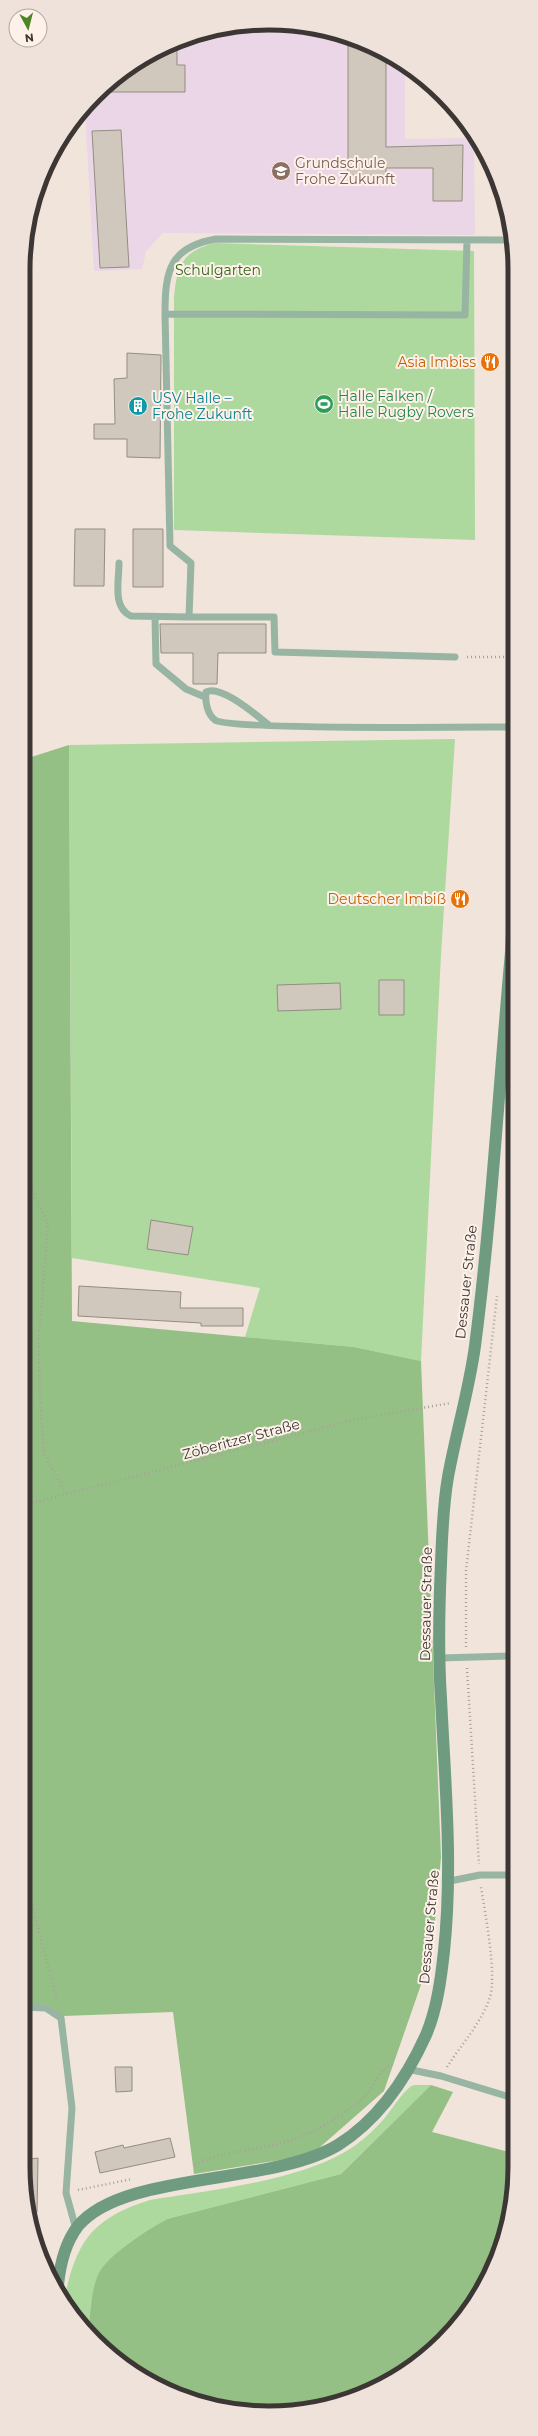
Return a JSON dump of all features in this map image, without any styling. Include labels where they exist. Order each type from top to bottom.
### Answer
[{"type":"main road","name":"Dessauer Straße","points":[[55,2273],[66,2247],[76,2229],[91,2213],[112,2202],[133,2195],[294,2163],[338,2144],[374,2115],[387,2100],[414,2058],[427,2033],[438,1994],[444,1955],[450,1881],[440,1658],[441,1563],[447,1481],[466,1400],[475,1346],[508,1001]]},
{"type":"lane","points":[[189,617],[191,563],[170,546],[165,314],[169,268],[184,250],[204,241],[216,239],[506,240]]},
{"type":"lane","points":[[165,314],[465,315],[468,240]]},
{"type":"lane","points":[[119,563],[119,603],[121,610],[131,616],[189,617],[207,621],[274,617],[275,652],[455,657]]},
{"type":"lane","points":[[155,617],[156,664],[186,688],[205,697]]},
{"type":"lane","points":[[269,725],[231,697],[210,690],[206,692],[205,697],[209,712],[215,720],[230,724],[269,725],[508,727]]},
{"type":"lane","points":[[501,1072],[508,1073]]},
{"type":"lane","points":[[440,1658],[508,1656]]},
{"type":"lane","points":[[450,1881],[480,1875],[508,1875]]},
{"type":"lane","points":[[30,2007],[46,2008],[61,2018],[72,2108],[66,2193],[76,2229]]},
{"type":"lane","points":[[407,2069],[441,2076],[508,2096]]},
{"type":"path","points":[[455,657],[508,657]]},
{"type":"path","points":[[30,1185],[48,1224],[39,1339],[40,1398],[44,1454],[67,1495]]},
{"type":"path","points":[[441,2076],[481,2016],[491,1995],[488,1932],[480,1875],[466,1657],[466,1571],[498,1292]]},
{"type":"path","name":"Zöberitzer Straße","points":[[30,1504],[357,1418],[466,1400]]},
{"type":"path","points":[[30,1897],[61,2018]]},
{"type":"path","points":[[192,2167],[205,2159],[254,2150],[300,2137],[328,2122],[365,2096],[386,2066],[414,2058]]},
{"type":"path","points":[[66,2193],[137,2178]]},
{"type":"shaded area","name":"Grundschule Frohe Zukunft","points":[[269,30],[285,31],[300,32],[331,38],[360,48],[405,72],[405,139],[469,138],[474,147],[475,235],[163,233],[146,251],[142,269],[94,271],[85,116],[111,89],[136,70],[178,48],[207,38],[238,32]]},
{"type":"shaded area","points":[[508,1230],[508,1250],[506,1250]]},
{"type":"green space","name":"Halle Falken / Halle Rugby Rovers","points":[[215,243],[474,251],[475,540],[174,530],[175,286],[180,268],[188,255],[204,246]]},
{"type":"green space","points":[[455,739],[441,954],[421,1361],[354,1347],[245,1337],[260,1288],[72,1258],[69,745]]},
{"type":"green space","points":[[69,745],[72,1321],[354,1347],[421,1361],[441,1857],[432,1953],[384,2091],[311,2155],[194,2174],[173,2012],[63,2016],[47,2005],[30,2004],[30,757]]},
{"type":"green space","points":[[414,2085],[431,2085],[341,2174],[167,2219],[128,2244],[102,2268],[96,2282],[89,2325],[70,2300],[66,2293],[75,2259],[82,2245],[91,2233],[102,2223],[131,2207],[150,2200],[250,2184],[277,2178],[325,2162],[345,2152],[365,2138],[386,2117],[410,2087]]},
{"type":"green space","points":[[431,2085],[453,2092],[432,2132],[508,2152],[506,2198],[500,2229],[483,2273],[468,2300],[449,2325],[427,2347],[402,2366],[360,2388],[331,2398],[300,2404],[285,2405],[269,2406],[238,2404],[207,2398],[192,2393],[149,2374],[111,2347],[89,2325],[96,2281],[102,2268],[118,2252],[150,2229],[167,2219],[341,2174]]},
{"type":"building","points":[[348,44],[386,61],[386,147],[463,145],[462,201],[433,201],[433,168],[386,168],[386,175],[348,175]]},
{"type":"building","points":[[177,48],[177,65],[185,65],[185,92],[108,92],[136,70],[145,65],[149,65],[149,63]]},
{"type":"building","points":[[121,130],[129,267],[100,268],[92,131]]},
{"type":"building","name":"USV Halle – Frohe Zukunft","points":[[127,353],[161,355],[160,458],[127,457],[127,439],[94,439],[94,424],[115,424],[114,379],[127,378]]},
{"type":"building","points":[[75,529],[105,529],[104,586],[74,586]]},
{"type":"building","points":[[133,529],[163,529],[163,587],[133,587]]},
{"type":"building","points":[[160,624],[266,624],[266,653],[218,653],[217,684],[193,684],[193,653],[161,653]]},
{"type":"building","points":[[379,980],[404,980],[404,1015],[379,1015]]},
{"type":"building","points":[[340,983],[341,1009],[278,1011],[277,985]]},
{"type":"building","points":[[151,1220],[193,1227],[188,1255],[147,1249]]},
{"type":"building","points":[[79,1286],[181,1292],[180,1308],[243,1308],[243,1326],[201,1326],[201,1323],[78,1316]]},
{"type":"building","points":[[115,2067],[132,2067],[132,2091],[116,2092]]},
{"type":"building","points":[[170,2138],[175,2157],[100,2173],[95,2152],[123,2145],[124,2148]]},
{"type":"building","points":[[38,2158],[37,2212],[35,2212],[32,2198],[30,2159]]},
{"type":"place","name":"Grundschule Frohe Zukunft","points":[[281,171]]},
{"type":"place","name":"Asia Imbiss","points":[[490,362]]},
{"type":"place","name":"Halle Falken / Halle Rugby Rovers","points":[[324,404]]},
{"type":"place","name":"USV Halle – Frohe Zukunft","points":[[138,406]]},
{"type":"place","name":"Deutscher Imbiß","points":[[460,899]]},
{"type":"park label","name":"Schulgarten","points":[[218,270]]}]
